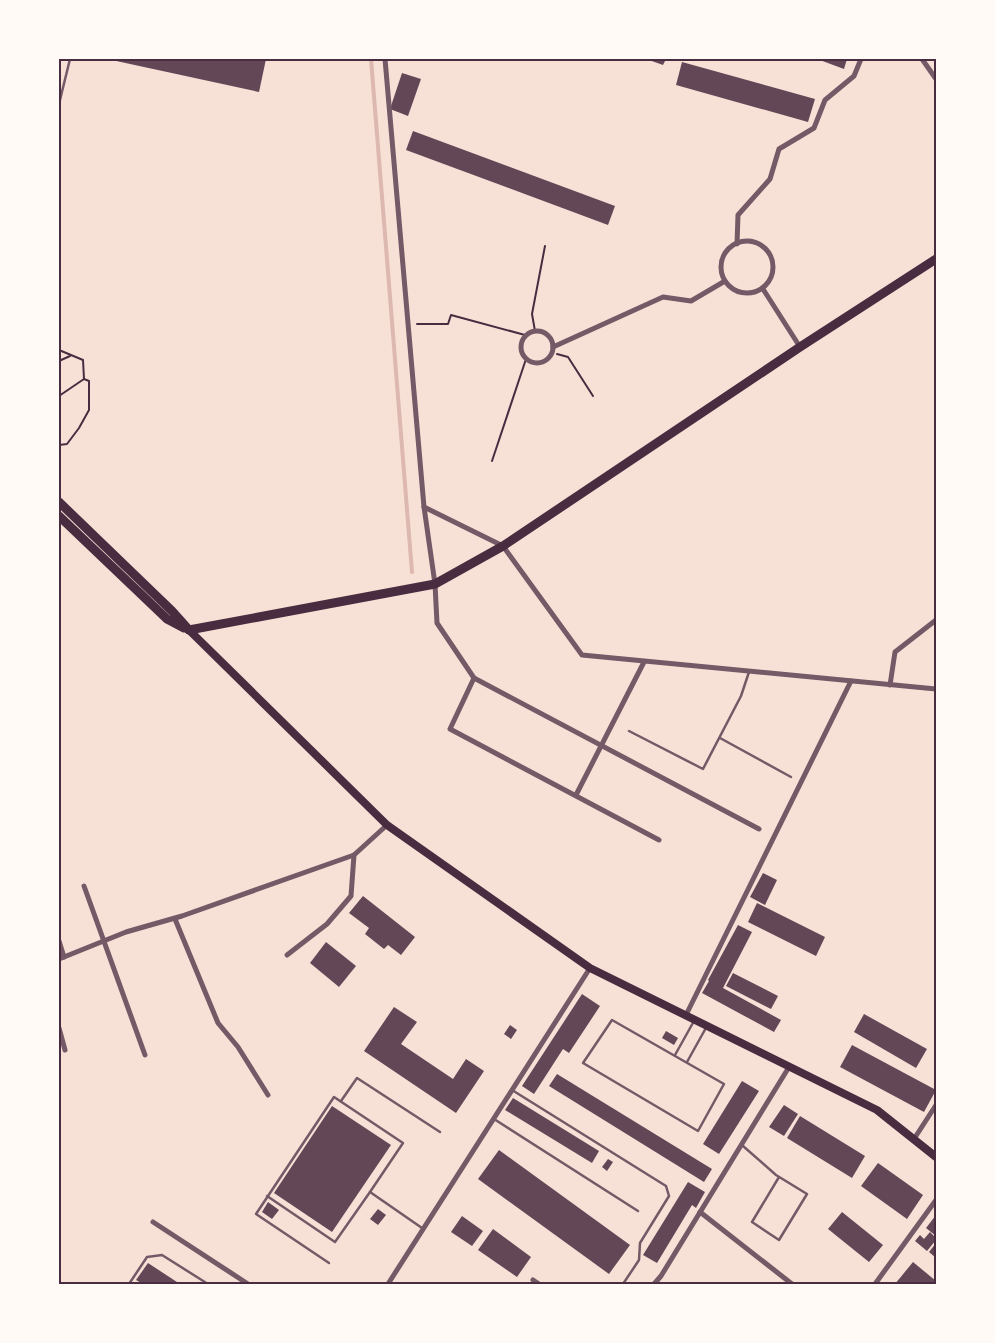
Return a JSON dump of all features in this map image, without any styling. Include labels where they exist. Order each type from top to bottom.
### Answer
[{"type":"highway","points":[[59,516],[166,619],[189,630],[435,584],[503,546],[800,347],[936,259]]},
{"type":"highway","points":[[59,502],[172,611],[189,630]]},
{"type":"main road","points":[[189,630],[387,826],[590,968],[877,1110],[936,1157]]},
{"type":"street","points":[[385,59],[424,507],[435,584],[437,623],[474,678],[758,829]]},
{"type":"street","points":[[737,244],[738,215],[770,179],[779,149],[814,128],[825,100],[854,76],[860,59]]},
{"type":"street","points":[[922,59],[936,79]]},
{"type":"street","points":[[754,242],[762,246],[772,259],[774,267],[772,275],[769,283],[763,289],[746,294],[730,287],[725,280],[722,272],[724,255],[737,244],[754,242]]},
{"type":"street","points":[[553,350],[663,297],[690,301],[725,280]]},
{"type":"street","points":[[763,289],[800,347]]},
{"type":"street","points":[[535,330],[545,333],[550,337],[553,350],[550,357],[541,363],[530,362],[526,359],[520,345],[525,335],[535,330]]},
{"type":"street","points":[[424,507],[503,546],[582,655],[936,689]]},
{"type":"street","points":[[890,685],[894,652],[936,620]]},
{"type":"street","points":[[576,795],[644,662]]},
{"type":"street","points":[[474,678],[450,729],[659,840]]},
{"type":"street","points":[[686,1016],[851,681]]},
{"type":"street","points":[[59,941],[62,958],[126,932],[174,919],[354,855],[387,826]]},
{"type":"street","points":[[287,954],[327,924],[352,896],[354,855]]},
{"type":"street","points":[[84,886],[145,1055]]},
{"type":"street","points":[[174,919],[218,1023],[238,1047],[268,1095]]},
{"type":"street","points":[[388,1284],[590,968]]},
{"type":"street","points":[[59,1028],[66,1050]]},
{"type":"street","points":[[654,1284],[742,1145],[789,1066]]},
{"type":"street","points":[[914,1139],[936,1106]]},
{"type":"street","points":[[875,1284],[936,1200]]},
{"type":"street","points":[[700,1212],[792,1284]]},
{"type":"street","points":[[153,1222],[248,1284]]},
{"type":"street","points":[[533,1280],[539,1284]]},
{"type":"lane","points":[[59,104],[70,59]]},
{"type":"lane","points":[[629,731],[703,769],[742,696],[749,672]]},
{"type":"lane","points":[[720,738],[791,777]]},
{"type":"lane","points":[[612,1020],[687,1062],[724,1084],[698,1131],[584,1063],[612,1020]]},
{"type":"lane","points":[[675,1055],[695,1020]]},
{"type":"lane","points":[[687,1062],[708,1026]]},
{"type":"lane","points":[[341,1101],[357,1078],[440,1132]]},
{"type":"lane","points":[[512,1090],[666,1186],[669,1196],[640,1243],[639,1260],[622,1284]]},
{"type":"lane","points":[[267,1196],[335,1242],[403,1143],[334,1097],[267,1196],[256,1214],[329,1263]]},
{"type":"lane","points":[[494,1119],[638,1211]]},
{"type":"lane","points":[[742,1145],[779,1177],[807,1194],[779,1240],[752,1222],[779,1177]]},
{"type":"lane","points":[[370,1192],[423,1229]]},
{"type":"lane","points":[[129,1284],[147,1257],[162,1255],[208,1284]]},
{"type":"path","points":[[535,330],[532,314],[546,246]]},
{"type":"path","points":[[408,325],[448,324],[451,315],[525,335]]},
{"type":"path","points":[[59,350],[83,360],[84,380]]},
{"type":"path","points":[[553,350],[568,357],[593,396]]},
{"type":"path","points":[[59,361],[71,356]]},
{"type":"path","points":[[492,461],[526,359]]},
{"type":"path","points":[[59,396],[84,380]]},
{"type":"path","points":[[59,445],[67,444],[89,410],[89,381],[84,380]]},
{"type":"building","points":[[107,59],[266,59],[259,92]]},
{"type":"building","points":[[646,59],[666,59],[663,65]]},
{"type":"building","points":[[817,59],[847,59],[844,69]]},
{"type":"building","points":[[682,62],[815,99],[808,122],[676,85]]},
{"type":"building","points":[[402,73],[421,79],[408,116],[390,109]]},
{"type":"building","points":[[413,131],[615,206],[608,225],[406,150]]},
{"type":"building","points":[[763,873],[777,880],[765,905],[750,897]]},
{"type":"building","points":[[363,896],[415,937],[401,955],[388,945],[384,949],[365,934],[369,928],[349,913]]},
{"type":"building","points":[[757,903],[825,937],[816,956],[748,922]]},
{"type":"building","points":[[738,925],[752,932],[723,988],[781,1020],[774,1032],[702,993]]},
{"type":"building","points":[[326,942],[356,966],[339,987],[310,963]]},
{"type":"building","points":[[733,973],[778,996],[771,1009],[726,986]]},
{"type":"building","points":[[582,994],[600,1006],[569,1053],[563,1049],[534,1094],[522,1086]]},
{"type":"building","points":[[394,1007],[417,1022],[401,1044],[453,1079],[466,1059],[484,1071],[456,1113],[364,1051]]},
{"type":"building","points":[[864,1014],[927,1049],[916,1068],[854,1032]]},
{"type":"building","points":[[510,1025],[517,1030],[511,1039],[504,1034]]},
{"type":"building","points":[[666,1031],[678,1038],[674,1045],[662,1038]]},
{"type":"building","points":[[852,1045],[936,1090],[924,1112],[840,1067]]},
{"type":"building","points":[[557,1074],[712,1169],[704,1182],[549,1086]]},
{"type":"building","points":[[742,1081],[759,1091],[719,1154],[703,1144]]},
{"type":"building","points":[[513,1098],[599,1151],[592,1163],[505,1110]]},
{"type":"building","points":[[784,1105],[798,1114],[784,1136],[769,1127]]},
{"type":"building","points":[[332,1106],[391,1145],[332,1232],[274,1193]]},
{"type":"building","points":[[800,1116],[865,1156],[852,1178],[787,1138]]},
{"type":"building","points":[[499,1150],[630,1245],[609,1274],[478,1179]]},
{"type":"building","points":[[608,1159],[613,1162],[607,1171],[602,1167]]},
{"type":"building","points":[[878,1163],[923,1195],[907,1219],[861,1186]]},
{"type":"building","points":[[688,1182],[705,1192],[696,1208],[692,1205],[657,1263],[643,1255]]},
{"type":"building","points":[[268,1202],[279,1210],[272,1219],[262,1212]]},
{"type":"building","points":[[378,1209],[386,1215],[378,1225],[370,1219]]},
{"type":"building","points":[[842,1212],[883,1245],[869,1262],[828,1229]]},
{"type":"building","points":[[936,1215],[936,1236],[926,1228]]},
{"type":"building","points":[[462,1216],[483,1231],[472,1246],[451,1232]]},
{"type":"building","points":[[493,1229],[531,1257],[517,1277],[478,1250]]},
{"type":"building","points":[[930,1232],[936,1240],[927,1251],[915,1241],[920,1235],[924,1239]]},
{"type":"building","points":[[936,1243],[936,1258],[929,1252]]},
{"type":"building","points":[[913,1262],[936,1281],[936,1284],[895,1284]]},
{"type":"building","points":[[148,1263],[180,1284],[143,1284],[136,1280]]},
{"type":"waterway","points":[[371,59],[412,572]]}]
